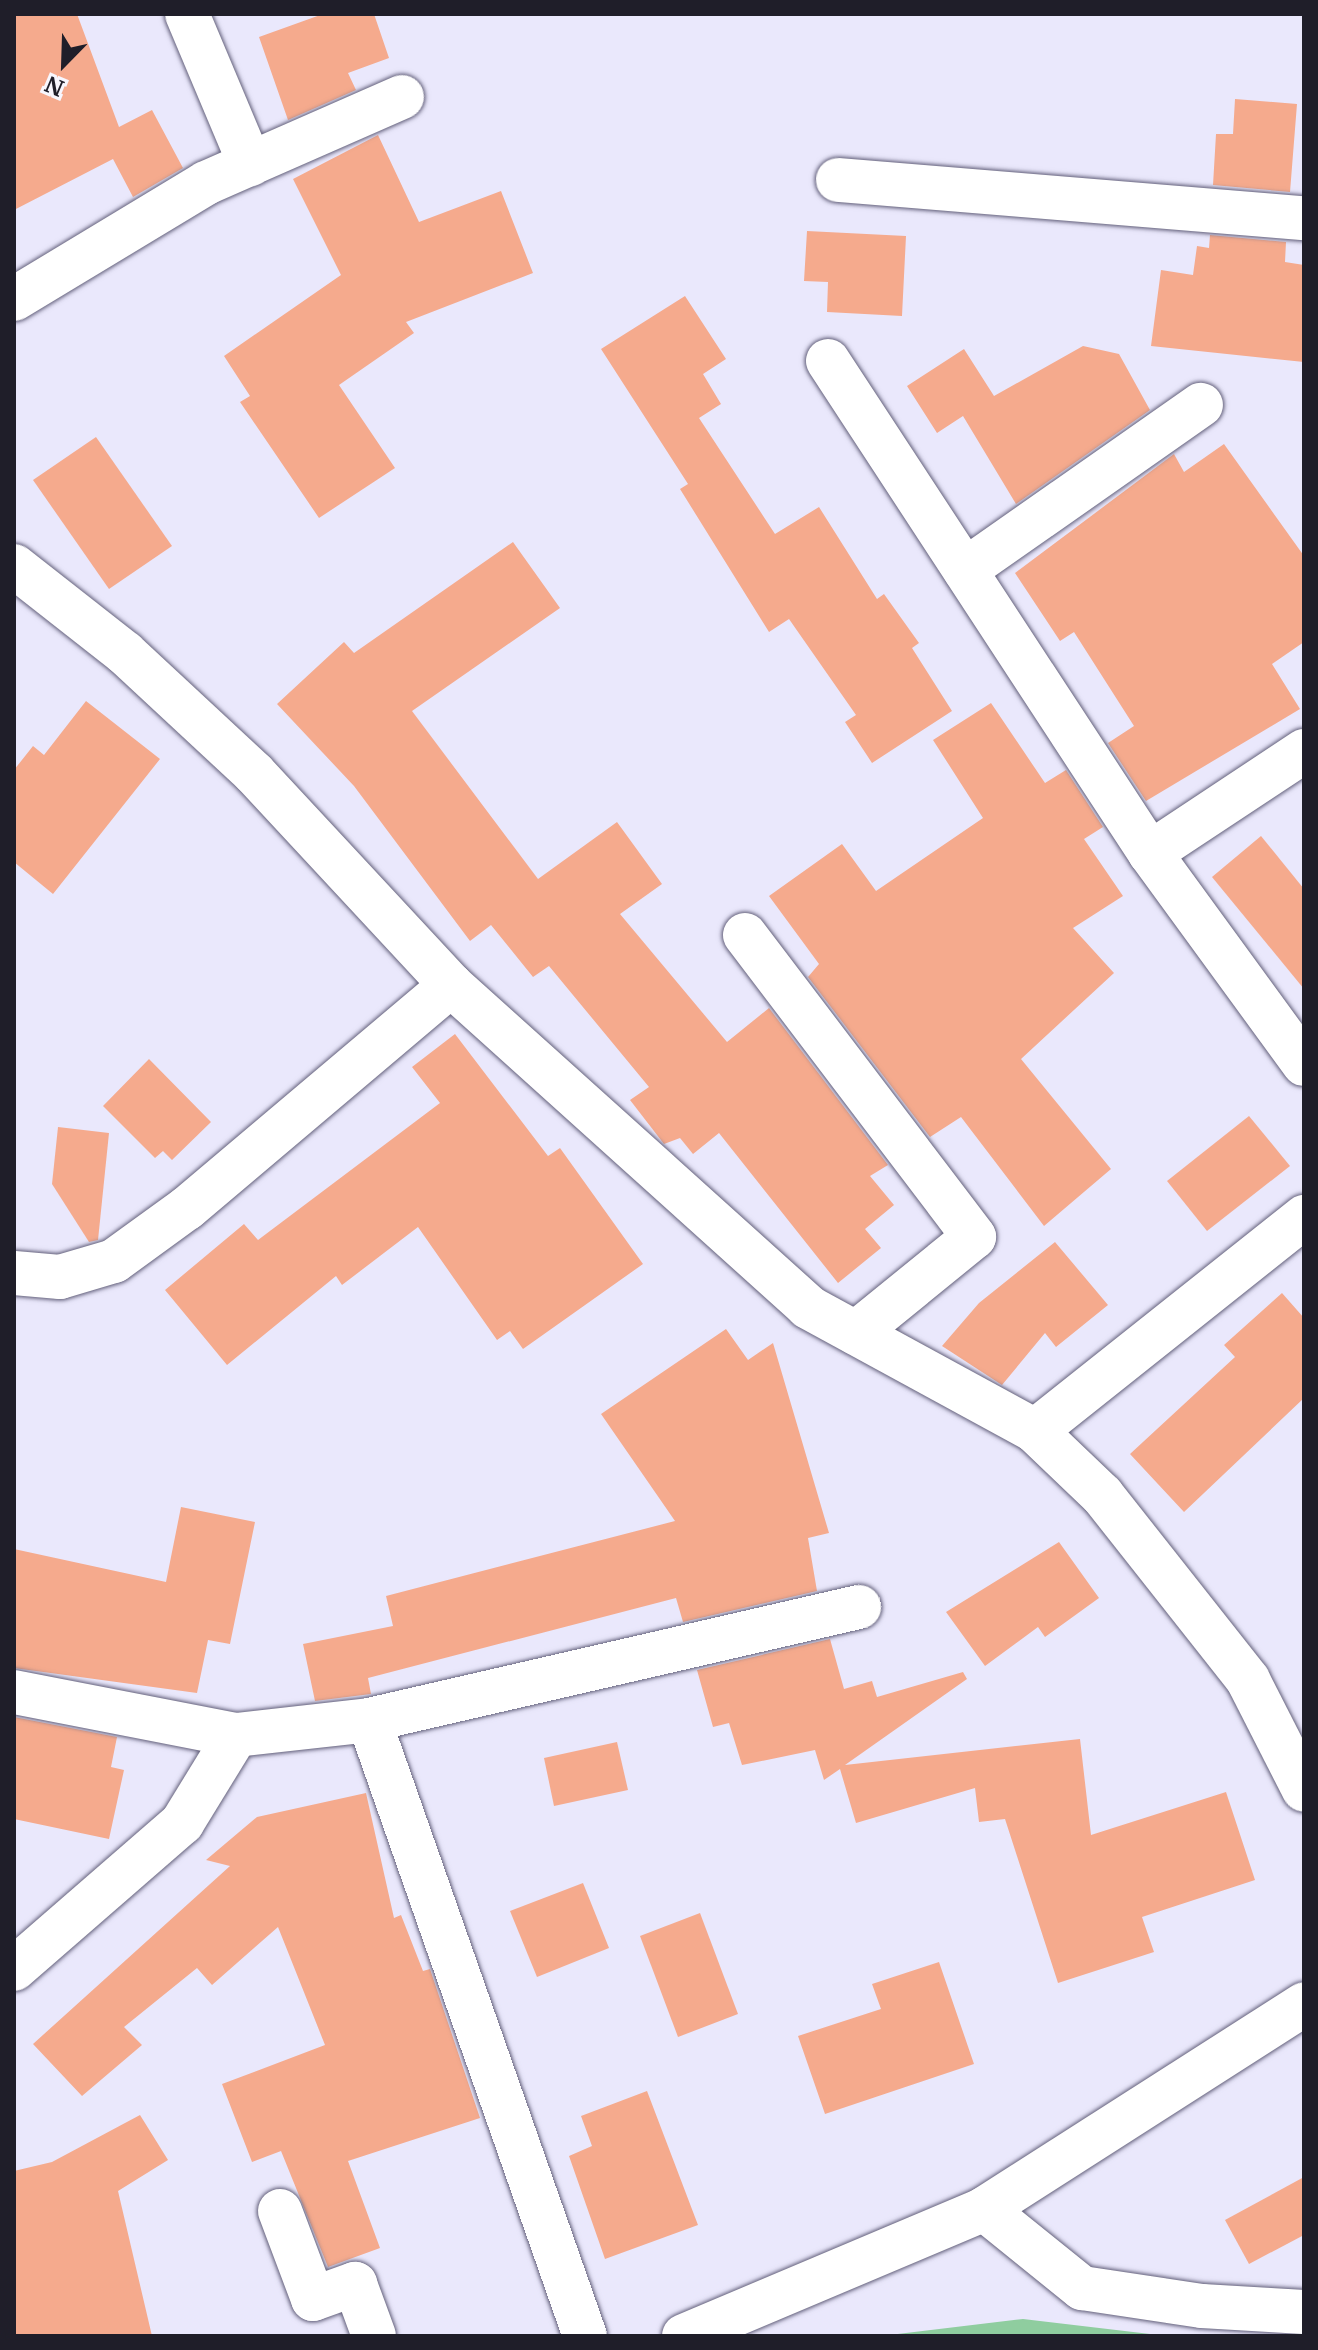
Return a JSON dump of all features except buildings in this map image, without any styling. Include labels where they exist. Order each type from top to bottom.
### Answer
[{"type":"street","points":[[187,14],[250,164]]},
{"type":"street","points":[[14,299],[250,164],[402,97]]},
{"type":"street","points":[[838,180],[1304,218]]},
{"type":"street","points":[[828,361],[1150,853],[1304,1064]]},
{"type":"street","points":[[965,570],[1201,405]]},
{"type":"street","points":[[14,566],[125,653],[254,773],[451,985],[808,1307],[1035,1431],[1102,1495],[1248,1680],[1304,1790]]},
{"type":"street","points":[[1150,853],[1304,751]]},
{"type":"street","points":[[745,935],[974,1237],[856,1333]]},
{"type":"street","points":[[14,1273],[60,1277],[114,1261],[187,1208],[451,985]]},
{"type":"street","points":[[1035,1431],[1304,1217]]},
{"type":"street","points":[[14,1692],[236,1735],[369,1720],[859,1607]]},
{"type":"street","points":[[369,1720],[585,2336]]},
{"type":"street","points":[[14,1969],[182,1823],[236,1735]]},
{"type":"street","points":[[684,2336],[984,2209],[1304,2004]]},
{"type":"street","points":[[984,2209],[1082,2288],[1202,2306],[1304,2312]]},
{"type":"street","points":[[280,2211],[313,2299],[355,2284],[374,2336]]},
{"type":"green space","points":[[1023,2319],[1167,2336],[881,2336]]}]
